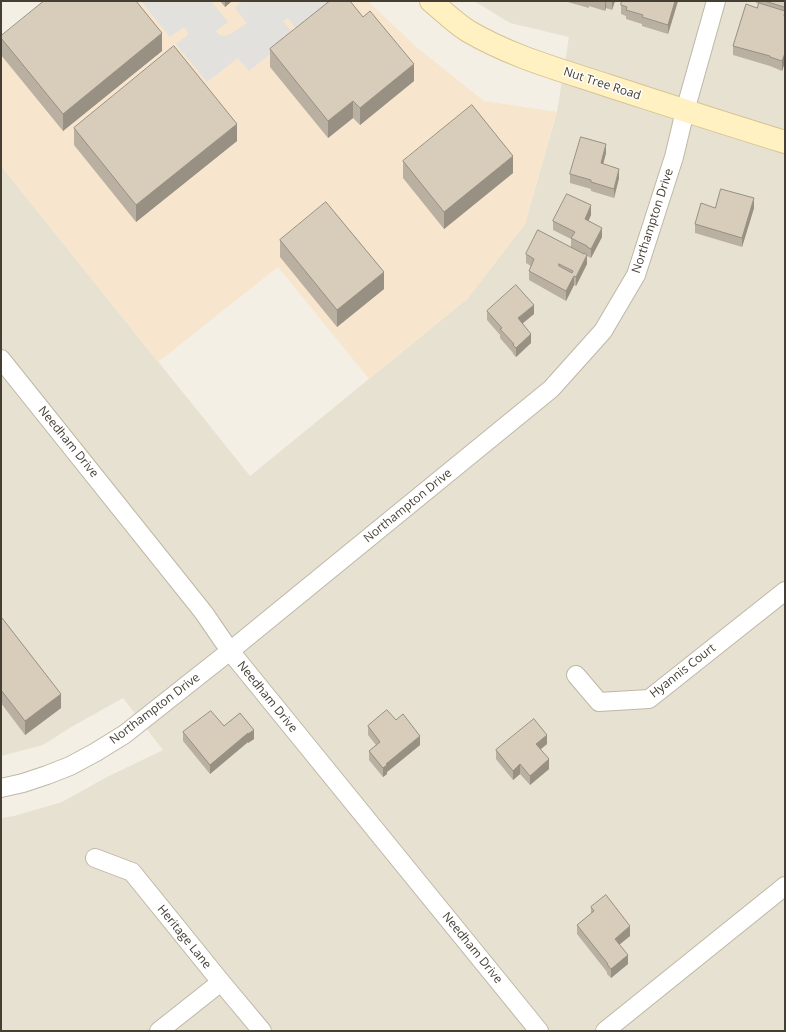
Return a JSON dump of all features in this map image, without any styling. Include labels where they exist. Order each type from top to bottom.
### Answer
[{"type":"main road","name":"Nut Tree Road","points":[[431,1],[467,31],[528,59],[685,111],[785,142]]},
{"type":"street","name":"Northampton Drive","points":[[1,788],[23,783],[70,766],[125,734],[230,651],[551,389],[603,331],[636,275],[674,157],[685,111],[716,1]]},
{"type":"street","name":"Needham Drive","points":[[1,359],[204,613],[230,651],[539,1031]]},
{"type":"street","name":"Hyannis Court","points":[[576,675],[599,702],[649,699],[785,591]]},
{"type":"street","name":"Heritage Lane","points":[[95,858],[132,872],[262,1031]]},
{"type":"street","points":[[605,1031],[785,886]]},
{"type":"street","points":[[159,1031],[221,982]]},
{"type":"shaded area","points":[[60,1],[368,1],[414,45],[484,101],[557,112],[525,224],[467,299],[369,379],[278,267],[158,362],[1,166],[1,49]]},
{"type":"shaded area","points":[[141,1],[211,1],[228,22],[216,31],[218,34],[223,36],[231,34],[247,23],[235,8],[243,1],[336,1],[298,31],[288,18],[283,21],[294,35],[249,71],[238,58],[207,82],[176,44],[189,34],[184,27],[170,37]]},
{"type":"shaded area","points":[[474,1],[785,1],[785,1031],[1,1031],[1,818],[14,816],[62,802],[105,778],[163,750],[123,698],[43,745],[1,756],[1,166],[250,476],[467,299],[525,224],[557,112],[569,37],[510,23]]},
{"type":"building","points":[[44,1],[136,1],[162,33],[63,114],[1,38],[1,36]]},
{"type":"building","points":[[330,1],[350,1],[363,17],[370,11],[414,64],[360,108],[353,101],[328,121],[270,49]]},
{"type":"building","points":[[622,1],[675,1],[668,25],[642,17],[643,15],[626,10],[627,7],[621,5]]},
{"type":"building","points":[[765,1],[785,1],[785,7]]},
{"type":"building","points":[[759,3],[785,11],[785,53],[782,61],[770,56],[733,46],[746,4],[757,8]]},
{"type":"building","points":[[174,46],[237,124],[136,205],[74,128]]},
{"type":"building","points":[[472,105],[513,156],[444,212],[403,161]]},
{"type":"building","points":[[581,137],[606,144],[601,163],[619,169],[614,189],[570,174]]},
{"type":"building","points":[[721,189],[754,198],[742,238],[695,224],[701,203],[715,208]]},
{"type":"building","points":[[567,194],[591,205],[585,219],[602,228],[591,249],[571,238],[575,232],[553,221]]},
{"type":"building","points":[[326,202],[384,272],[337,310],[280,240]]},
{"type":"building","points":[[538,230],[587,255],[576,277],[574,276],[566,291],[529,271],[534,259],[526,254]],"holes":[[[559,264],[573,271],[572,273],[559,266]]]},
{"type":"building","points":[[516,285],[534,305],[518,318],[531,334],[516,348],[500,329],[502,328],[487,311]]},
{"type":"building","points":[[1,618],[61,694],[25,721],[1,690]]},
{"type":"building","points":[[387,710],[396,720],[403,714],[420,736],[383,768],[369,751],[380,742],[368,726]]},
{"type":"building","points":[[211,711],[224,726],[240,713],[254,730],[248,733],[210,765],[183,732]]},
{"type":"building","points":[[534,719],[547,735],[536,744],[549,759],[530,776],[520,764],[513,771],[496,750]]},
{"type":"building","points":[[606,895],[630,926],[615,939],[628,955],[611,969],[577,925],[594,911],[591,907]]}]
